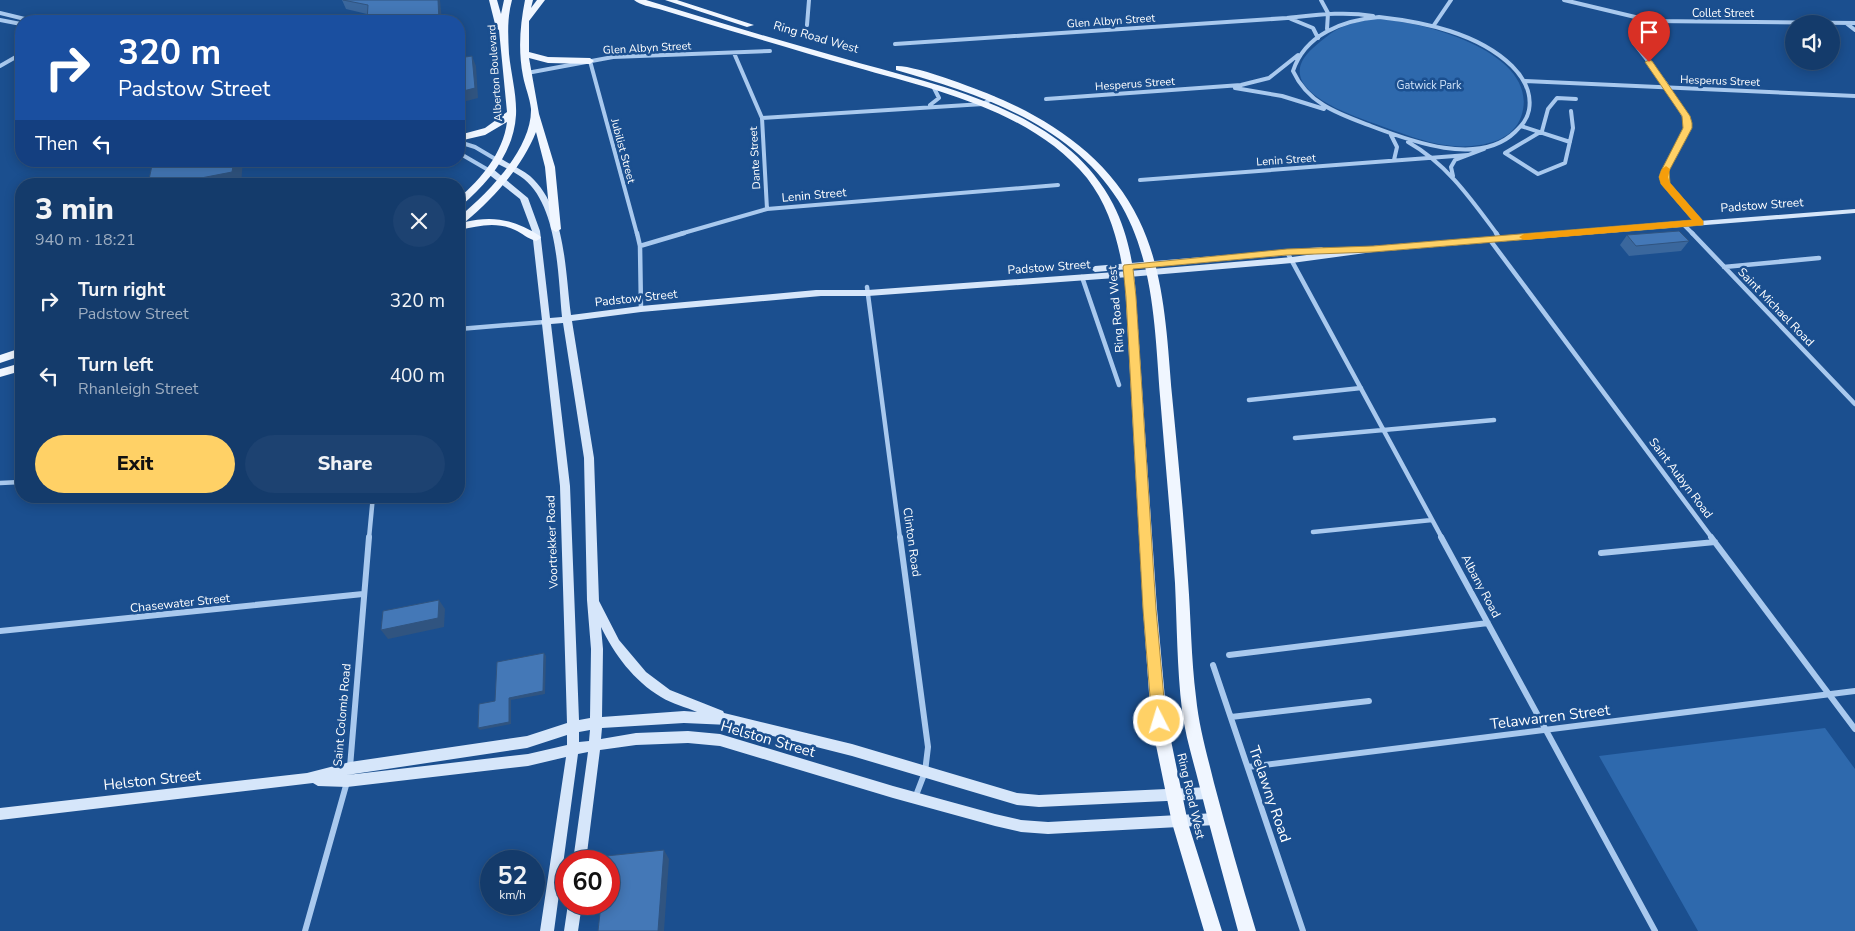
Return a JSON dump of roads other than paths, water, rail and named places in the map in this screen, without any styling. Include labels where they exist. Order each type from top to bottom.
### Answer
[{"type":"main road","points":[[493,0],[503,35]]},
{"type":"main road","name":"Alberton Boulevard","points":[[465,197],[490,171],[510,130],[512,112],[506,78],[503,35],[503,18],[508,0]]},
{"type":"main road","points":[[529,0],[523,39],[527,73],[550,167],[556,229]]},
{"type":"main road","points":[[526,21],[541,0]]},
{"type":"main road","name":"Ring Road West","points":[[638,0],[983,104],[1029,127],[1057,145],[1079,164],[1108,202],[1117,220],[1123,239],[1128,270],[1158,711],[1180,823],[1213,931]]},
{"type":"main road","name":"Ring Road West","points":[[668,0],[763,30],[937,79],[993,98],[1030,115],[1054,130],[1084,153],[1098,167],[1123,200],[1135,222],[1149,268],[1155,298],[1162,352],[1184,610],[1185,662],[1192,725],[1247,931]]},
{"type":"main road","points":[[628,1],[653,5]]},
{"type":"main road","points":[[525,54],[548,60],[590,61]]},
{"type":"main road","points":[[465,137],[494,129],[512,112]]},
{"type":"main road","points":[[465,217],[482,202],[511,168],[526,143],[536,114]]},
{"type":"main road","points":[[465,226],[497,221],[519,226],[536,238]]},
{"type":"main road","points":[[0,359],[15,354]]},
{"type":"main road","points":[[0,373],[15,369]]},
{"type":"street","points":[[807,24],[808,0]]},
{"type":"street","points":[[1321,0],[1328,13],[1327,29],[1342,22],[1379,17],[1434,25],[1490,50],[1512,66],[1525,81],[1530,101],[1526,119],[1521,126],[1499,144],[1468,155],[1451,164],[1454,178]]},
{"type":"street","points":[[1434,25],[1451,0]]},
{"type":"street","name":"Collet Street","points":[[1564,0],[1640,19],[1663,22],[1855,23]]},
{"type":"street","name":"Glen Albyn Street","points":[[895,44],[1287,18],[1328,13],[1349,12],[1379,17]]},
{"type":"street","points":[[0,13],[15,17]]},
{"type":"street","points":[[1287,18],[1308,24],[1313,28],[1318,38]]},
{"type":"street","points":[[1640,19],[1633,36],[1634,43],[1668,88],[1686,116],[1688,128],[1665,171],[1666,184],[1700,223]]},
{"type":"street","points":[[0,20],[15,23]]},
{"type":"street","points":[[1846,23],[1855,30]]},
{"type":"street","name":"Hesperus Street","points":[[1046,100],[1226,87],[1258,82],[1269,78],[1327,29]]},
{"type":"street","name":"Glen Albyn Street","points":[[527,73],[626,56],[770,50]]},
{"type":"street","name":"Dante Street","points":[[734,52],[762,118],[767,209]]},
{"type":"street","points":[[1300,53],[1293,71],[1298,81],[1313,99],[1332,111],[1390,134],[1431,145],[1464,149],[1499,144]]},
{"type":"street","points":[[0,66],[15,57]]},
{"type":"street","name":"Jubilist Street","points":[[590,61],[640,246]]},
{"type":"street","name":"Hesperus Street","points":[[1525,81],[1855,96]]},
{"type":"street","name":"Hesperus Street","points":[[1226,87],[1282,96],[1332,111]]},
{"type":"street","points":[[925,107],[939,101],[940,95],[934,88]]},
{"type":"street","points":[[762,118],[983,104],[993,98]]},
{"type":"street","points":[[1571,111],[1574,128],[1565,164],[1538,174],[1505,153],[1541,133],[1548,108],[1557,98],[1576,99]]},
{"type":"street","points":[[1521,126],[1570,142]]},
{"type":"street","points":[[1390,134],[1398,143],[1399,148],[1394,160]]},
{"type":"street","points":[[1396,136],[1434,158],[1454,178],[1500,239]]},
{"type":"street","points":[[465,144],[475,147],[527,178],[543,197],[556,229],[567,318],[589,458],[593,600],[597,649],[595,744],[581,850]]},
{"type":"street","name":"Lenin Street","points":[[1140,180],[1468,155]]},
{"type":"street","points":[[465,156],[490,171]]},
{"type":"street","name":"Voortrekker Road","points":[[490,171],[524,198],[529,208],[536,238],[544,322],[565,486],[573,749],[547,931]]},
{"type":"street","name":"Lenin Street","points":[[640,246],[767,209],[1058,185]]},
{"type":"street","name":"Padstow Street","points":[[867,290],[1855,211]]},
{"type":"street","name":"Saint Michael Road","points":[[1683,224],[1855,404]]},
{"type":"street","name":"Saint Aubyn Road","points":[[1490,240],[1855,729]]},
{"type":"street","points":[[640,246],[641,309]]},
{"type":"street","name":"Albany Road","points":[[1290,256],[1655,931]]},
{"type":"street","points":[[1724,267],[1819,258]]},
{"type":"street","name":"Padstow Street","points":[[465,329],[544,322],[641,309],[816,293],[1082,277],[1128,270]]},
{"type":"street","points":[[1082,277],[1119,385]]},
{"type":"street","name":"Clinton Road","points":[[867,290],[928,747],[925,772],[915,798]]},
{"type":"street","points":[[1249,400],[1361,388]]},
{"type":"street","points":[[1295,438],[1494,420]]},
{"type":"street","points":[[0,484],[15,483]]},
{"type":"street","name":"Saint Colomb Road","points":[[305,931],[350,768],[363,594],[372,503]]},
{"type":"street","points":[[1313,532],[1432,520]]},
{"type":"street","points":[[1601,553],[1715,542]]},
{"type":"street","name":"Chasewater Street","points":[[0,631],[363,594]]},
{"type":"street","points":[[593,600],[615,644],[642,676],[666,694],[729,719]]},
{"type":"street","points":[[1229,655],[1488,623]]},
{"type":"street","name":"Trelawny Road","points":[[1213,665],[1303,931]]},
{"type":"street","name":"Telawarren Street","points":[[1248,767],[1855,691]]},
{"type":"street","points":[[1231,717],[1369,701]]},
{"type":"street","name":"Helston Street","points":[[0,814],[307,779],[350,768],[527,742],[573,727],[596,723],[684,717],[729,719],[852,750],[1000,794],[1039,801],[1209,793]]},
{"type":"street","name":"Helston Street","points":[[307,779],[347,781],[528,760],[595,744],[636,739],[688,737],[720,740],[915,798],[1021,826],[1048,828],[1180,823],[1216,819]]},
{"type":"street","points":[[571,931],[573,915]]},
{"type":"park label","name":"Gatwick Park","points":[[1429,85]]}]
